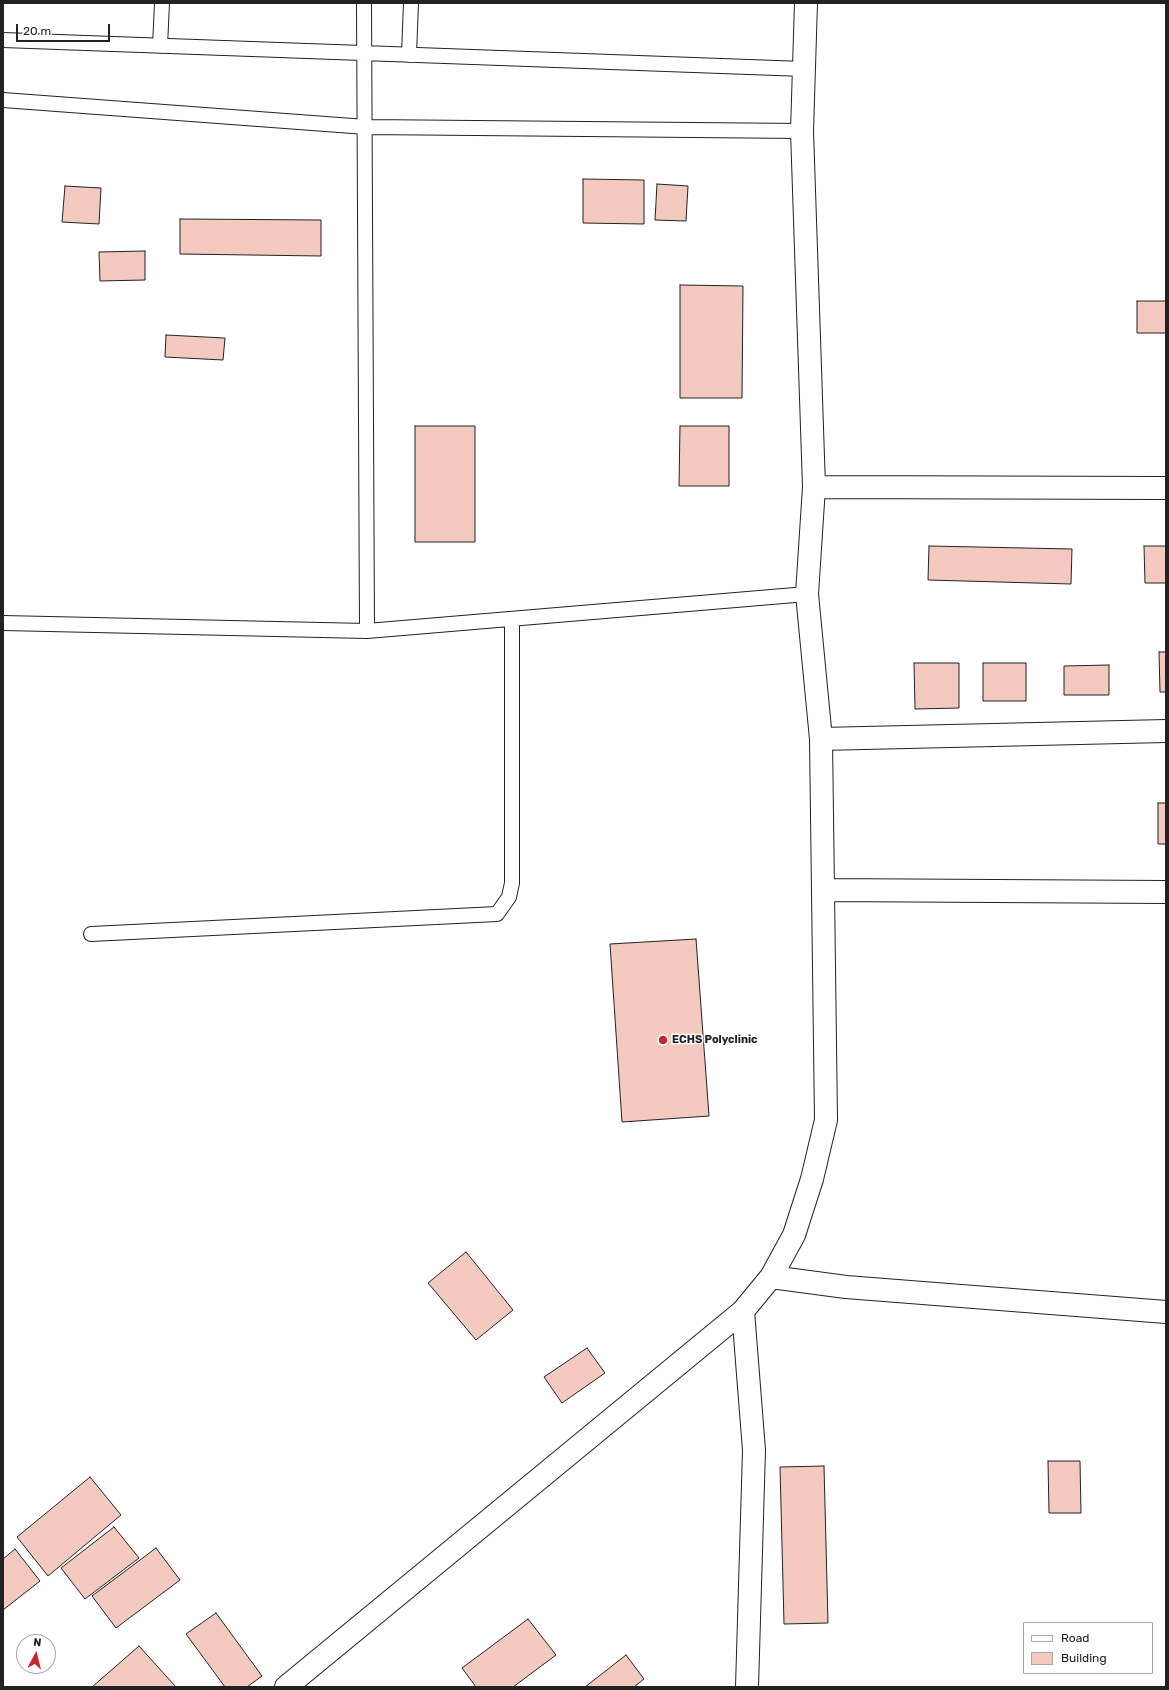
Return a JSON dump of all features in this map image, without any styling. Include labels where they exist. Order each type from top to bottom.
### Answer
[{"type":"street","points":[[286,1687],[743,1311],[771,1277],[794,1235],[812,1179],[826,1120],[821,739],[807,594],[814,487],[802,131],[806,3]]},
{"type":"street","points":[[814,487],[1166,488]]},
{"type":"street","points":[[821,739],[1166,731]]},
{"type":"street","points":[[823,890],[1166,892]]},
{"type":"street","points":[[771,1277],[846,1287],[1166,1312]]},
{"type":"street","points":[[743,1311],[754,1450],[747,1687]]},
{"type":"lane","points":[[160,46],[162,3]]},
{"type":"lane","points":[[364,3],[366,126],[367,631]]},
{"type":"lane","points":[[409,55],[411,3]]},
{"type":"lane","points":[[3,40],[804,69]]},
{"type":"lane","points":[[3,100],[366,126],[802,131]]},
{"type":"lane","points":[[3,622],[367,631],[807,594]]},
{"type":"lane","points":[[91,934],[497,914],[509,897],[512,883],[512,619]]},
{"type":"building","points":[[583,179],[644,180],[644,224],[583,223]]},
{"type":"building","points":[[657,184],[688,186],[686,221],[655,220]]},
{"type":"building","points":[[65,186],[101,188],[99,224],[62,222]]},
{"type":"building","points":[[180,219],[321,220],[321,256],[180,254]]},
{"type":"building","points":[[145,251],[145,280],[100,281],[99,252]]},
{"type":"building","points":[[680,285],[743,286],[742,398],[680,398]]},
{"type":"building","points":[[1137,301],[1166,301],[1166,333],[1137,333]]},
{"type":"building","points":[[166,335],[225,338],[223,360],[165,357]]},
{"type":"building","points":[[415,426],[475,426],[475,542],[415,542]]},
{"type":"building","points":[[680,426],[729,426],[729,486],[679,486]]},
{"type":"building","points":[[929,546],[1072,549],[1071,584],[928,580]]},
{"type":"building","points":[[1144,546],[1166,546],[1166,583],[1145,583]]},
{"type":"building","points":[[1159,652],[1166,652],[1166,692],[1160,692]]},
{"type":"building","points":[[914,663],[959,663],[959,708],[915,709]]},
{"type":"building","points":[[983,663],[1026,663],[1026,701],[983,701]]},
{"type":"building","points":[[1109,665],[1109,695],[1064,695],[1064,666]]},
{"type":"building","points":[[1158,803],[1166,803],[1166,844],[1158,844]]},
{"type":"building","points":[[696,939],[709,1116],[622,1122],[610,944]]},
{"type":"building","points":[[466,1252],[513,1310],[476,1340],[428,1283]]},
{"type":"building","points":[[587,1348],[605,1373],[562,1403],[544,1377]]},
{"type":"building","points":[[1048,1461],[1080,1461],[1081,1513],[1049,1513]]},
{"type":"building","points":[[824,1466],[828,1623],[784,1624],[780,1467]]},
{"type":"building","points":[[90,1477],[121,1515],[48,1576],[17,1537]]},
{"type":"building","points":[[114,1527],[139,1558],[85,1599],[61,1568]]},
{"type":"building","points":[[156,1548],[180,1580],[116,1628],[92,1596]]},
{"type":"building","points":[[15,1549],[40,1581],[3,1610],[3,1559]]},
{"type":"building","points":[[216,1613],[262,1676],[247,1687],[225,1687],[186,1634]]},
{"type":"building","points":[[528,1619],[556,1655],[513,1687],[476,1687],[462,1668]]},
{"type":"building","points":[[139,1646],[176,1687],[92,1687]]},
{"type":"building","points":[[626,1655],[644,1679],[634,1687],[585,1687]]},
{"type":"place","name":"ECHS Polyclinic","points":[[663,1040]]}]
